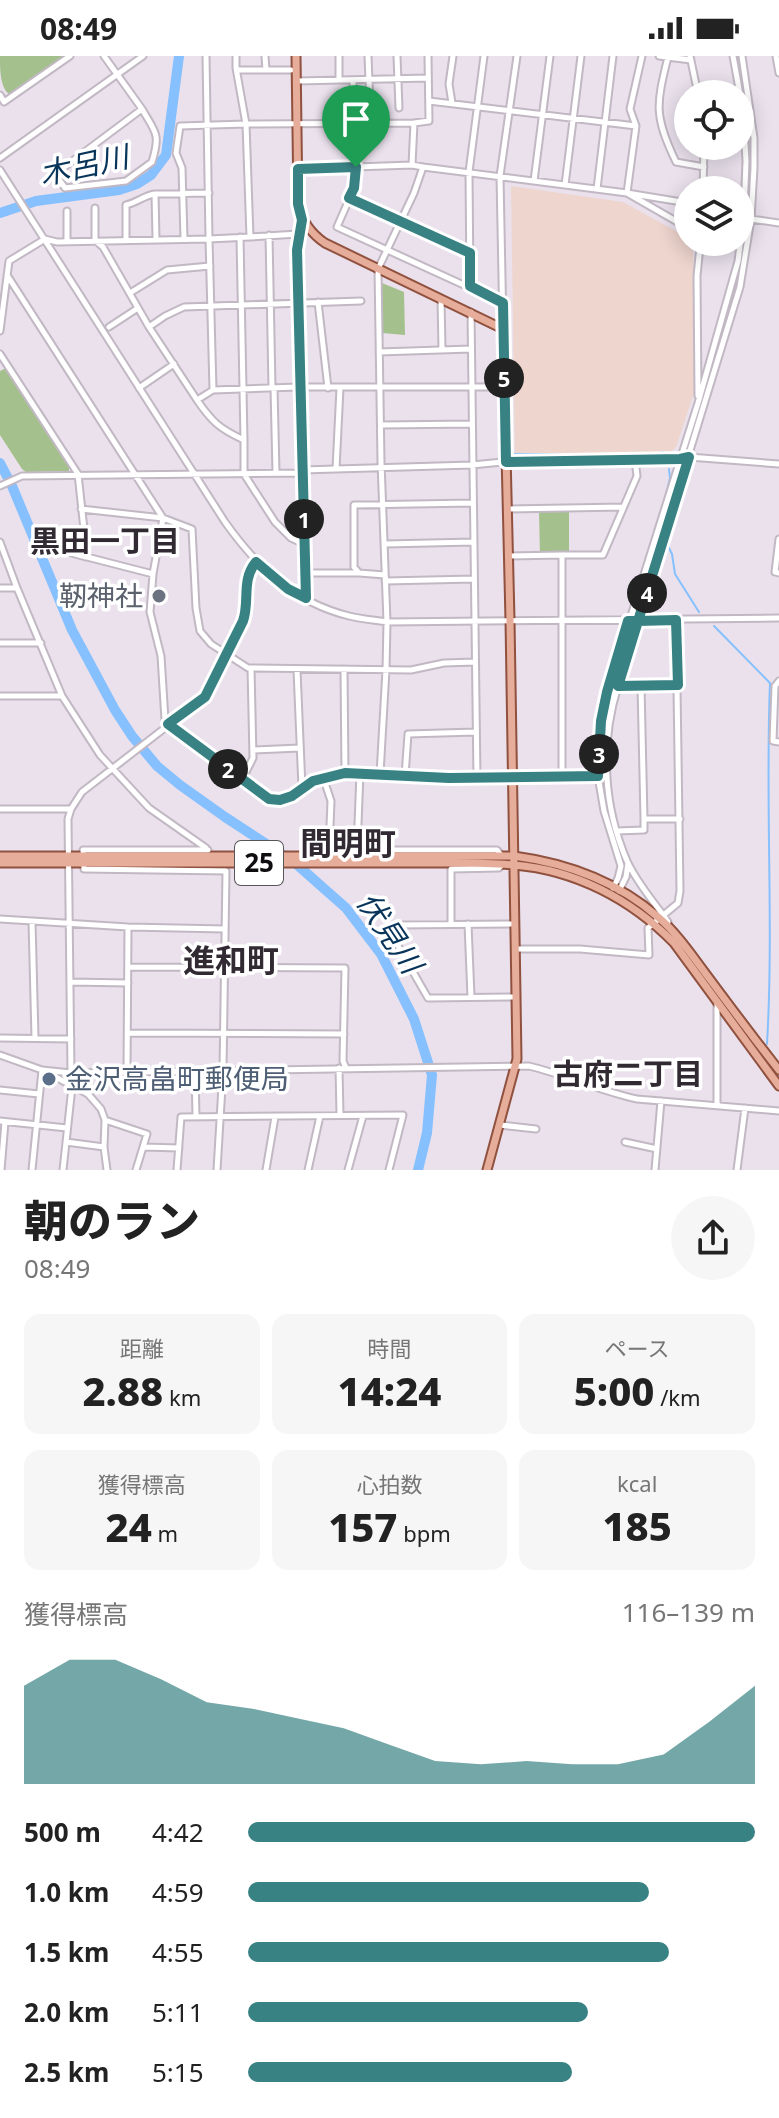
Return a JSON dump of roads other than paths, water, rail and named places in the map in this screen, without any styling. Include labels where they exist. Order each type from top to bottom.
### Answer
[{"type":"main road","points":[[296,56],[298,204],[302,220],[316,238],[325,243],[503,329],[516,1065],[487,1170]]},
{"type":"main road","name":"25","points":[[0,856],[82,860],[514,860],[562,865],[584,873],[659,918],[680,940],[779,1070]]},
{"type":"main road","name":"25","points":[[0,863],[68,859]]},
{"type":"main road","name":"25","points":[[659,918],[779,1086]]},
{"type":"street","points":[[0,95],[4,102],[70,56]]},
{"type":"street","points":[[104,56],[152,122],[156,134],[152,162],[126,181],[65,188],[55,174],[142,109]]},
{"type":"street","points":[[0,158],[143,56]]},
{"type":"street","points":[[206,56],[213,390]]},
{"type":"street","points":[[236,56],[246,124],[250,237]]},
{"type":"street","points":[[265,56],[266,70]]},
{"type":"street","points":[[339,56],[339,80]]},
{"type":"street","points":[[368,56],[370,107]]},
{"type":"street","points":[[397,56],[399,108]]},
{"type":"street","points":[[184,239],[182,168],[176,153],[180,126],[429,121],[428,56]]},
{"type":"street","points":[[452,103],[449,84],[453,56]]},
{"type":"street","points":[[470,286],[469,172],[484,56]]},
{"type":"street","points":[[503,329],[500,176],[517,56]]},
{"type":"street","points":[[534,181],[550,56]]},
{"type":"street","points":[[565,185],[581,56]]},
{"type":"street","points":[[597,189],[613,56]]},
{"type":"street","points":[[627,193],[636,126],[630,109],[642,56]]},
{"type":"street","points":[[659,56],[690,58],[695,80]]},
{"type":"street","points":[[733,56],[743,111],[745,176]]},
{"type":"street","points":[[743,56],[754,138],[753,176]]},
{"type":"street","points":[[776,56],[779,73]]},
{"type":"street","points":[[668,57],[658,104],[665,139],[676,162],[704,167]]},
{"type":"street","points":[[237,70],[291,70]]},
{"type":"street","points":[[296,81],[428,78]]},
{"type":"street","points":[[353,80],[354,188],[337,227],[503,303]]},
{"type":"street","points":[[429,101],[636,126]]},
{"type":"street","points":[[412,165],[414,123]]},
{"type":"street","points":[[704,160],[704,176]]},
{"type":"street","points":[[298,169],[412,165],[674,201]]},
{"type":"street","points":[[380,774],[387,622],[378,269],[423,167]]},
{"type":"street","points":[[0,170],[225,522],[256,562],[288,589],[348,615],[387,622],[779,618]]},
{"type":"street","points":[[126,240],[126,205],[155,194],[209,193]]},
{"type":"street","points":[[627,193],[674,220]]},
{"type":"street","points":[[155,194],[156,239]]},
{"type":"street","points":[[349,198],[470,253]]},
{"type":"street","points":[[95,208],[95,240],[103,247],[149,327],[211,421],[225,432],[244,440]]},
{"type":"street","points":[[67,211],[67,242]]},
{"type":"street","points":[[754,219],[779,223]]},
{"type":"street","points":[[302,220],[297,250],[306,598]]},
{"type":"street","points":[[0,331],[9,261],[45,239],[67,242],[298,234]]},
{"type":"street","points":[[269,235],[276,473]]},
{"type":"street","points":[[240,237],[244,474],[275,522],[291,538],[304,544]]},
{"type":"street","points":[[698,403],[699,256]]},
{"type":"street","points":[[614,892],[621,866],[606,822],[598,776],[601,721],[628,621],[698,403],[736,273],[738,256]]},
{"type":"street","points":[[659,918],[628,862],[610,806],[606,750],[608,725],[740,287],[745,256]]},
{"type":"street","points":[[130,293],[167,270],[210,266]]},
{"type":"street","points":[[7,275],[163,518],[150,612],[161,656],[165,720],[168,724],[269,799],[280,800],[323,777],[345,773],[477,779],[598,776]]},
{"type":"street","points":[[441,299],[442,350]]},
{"type":"street","points":[[149,327],[184,307],[361,301]]},
{"type":"street","points":[[318,302],[328,388]]},
{"type":"street","points":[[109,327],[138,308]]},
{"type":"street","points":[[471,312],[477,779]]},
{"type":"street","points":[[379,352],[471,349]]},
{"type":"street","points":[[0,354],[78,474],[87,557]]},
{"type":"street","points":[[139,388],[174,364]]},
{"type":"street","points":[[197,400],[213,390],[504,387]]},
{"type":"street","points":[[336,469],[340,388]]},
{"type":"street","points":[[381,425],[472,424]]},
{"type":"street","points":[[0,486],[22,476],[78,474],[244,474],[689,457],[779,464]]},
{"type":"street","points":[[509,556],[603,555],[637,476],[635,460]]},
{"type":"street","points":[[359,573],[354,567],[354,505],[473,503]]},
{"type":"street","points":[[508,509],[623,507]]},
{"type":"street","points":[[81,509],[163,518],[192,529],[200,631],[211,644],[248,668],[411,670],[444,663],[475,662]]},
{"type":"street","points":[[779,539],[775,572],[779,573]]},
{"type":"street","points":[[0,542],[62,696],[100,755],[149,808],[208,850],[83,850],[84,869],[226,871],[223,1070],[217,1170]]},
{"type":"street","points":[[385,544],[474,542]]},
{"type":"street","points":[[64,551],[153,574]]},
{"type":"street","points":[[562,555],[562,777]]},
{"type":"street","points":[[71,1073],[68,819],[71,809],[82,792],[205,697],[247,609],[248,573],[256,562]]},
{"type":"street","points":[[305,573],[474,579]]},
{"type":"street","points":[[0,588],[17,588]]},
{"type":"street","points":[[516,949],[580,949],[649,955],[648,928],[678,903],[680,819],[676,620]]},
{"type":"street","points":[[0,643],[41,643]]},
{"type":"street","points":[[242,780],[251,765],[253,750],[251,668]]},
{"type":"street","points":[[297,669],[302,789]]},
{"type":"street","points":[[344,669],[345,773]]},
{"type":"street","points":[[779,681],[775,686],[773,741],[779,742]]},
{"type":"street","points":[[618,686],[678,685]]},
{"type":"street","points":[[617,831],[644,830],[641,686]]},
{"type":"street","points":[[0,696],[62,696]]},
{"type":"street","points":[[405,776],[408,734],[476,732]]},
{"type":"street","points":[[253,750],[300,748]]},
{"type":"street","points":[[357,850],[360,773]]},
{"type":"street","points":[[323,777],[331,801],[329,850],[497,850],[503,860],[499,868],[451,869],[451,924]]},
{"type":"street","points":[[0,809],[71,809]]},
{"type":"street","points":[[644,819],[680,819]]},
{"type":"street","points":[[614,892],[626,877],[628,862]]},
{"type":"street","points":[[0,919],[225,929]]},
{"type":"street","points":[[32,921],[35,1038]]},
{"type":"street","points":[[468,924],[471,997]]},
{"type":"street","points":[[515,924],[394,925],[390,932],[428,998],[516,997]]},
{"type":"street","points":[[127,1072],[128,927]]},
{"type":"street","points":[[128,967],[345,968],[340,1115]]},
{"type":"street","points":[[70,982],[128,983]]},
{"type":"street","points":[[717,1001],[717,1105]]},
{"type":"street","points":[[128,1033],[344,1034]]},
{"type":"street","points":[[0,1038],[71,1039]]},
{"type":"street","points":[[0,1055],[42,1070],[94,1100],[105,1120],[107,1170]]},
{"type":"street","points":[[42,1070],[71,1073],[516,1065],[550,1071],[619,1095],[779,1111]]},
{"type":"street","points":[[32,1170],[42,1070]]},
{"type":"street","points":[[195,1071],[196,1117]]},
{"type":"street","points":[[63,1170],[72,1087]]},
{"type":"street","points":[[0,1090],[39,1094]]},
{"type":"street","points":[[655,1170],[661,1101]]},
{"type":"street","points":[[737,1170],[745,1108]]},
{"type":"street","points":[[177,1170],[181,1117],[403,1115],[389,1170]]},
{"type":"street","points":[[308,1170],[320,1116]]},
{"type":"street","points":[[348,1170],[363,1116]]},
{"type":"street","points":[[266,1170],[275,1117]]},
{"type":"street","points":[[105,1120],[147,1134],[136,1170]]},
{"type":"street","points":[[1,1170],[2,1122],[67,1128]]},
{"type":"street","points":[[499,1125],[536,1129]]},
{"type":"street","points":[[66,1142],[104,1147]]},
{"type":"street","points":[[625,1142],[657,1149]]},
{"type":"street","points":[[143,1147],[179,1148]]},
{"type":"waterway","name":"木呂川","points":[[0,213],[36,201],[119,190],[151,175],[166,155],[179,56]]},
{"type":"waterway","points":[[507,336],[512,454],[664,452]]},
{"type":"waterway","name":"伏見川","points":[[0,463],[72,630],[132,736],[157,766],[180,785],[294,862],[346,908],[381,954],[414,1019],[432,1075],[427,1133],[418,1170]]},
{"type":"waterway","points":[[665,499],[669,469]]},
{"type":"waterway","points":[[671,527],[668,546],[675,574],[699,612]]},
{"type":"waterway","points":[[714,626],[770,683],[767,1044]]},
{"type":"waterway","points":[[769,1064],[779,1077]]},
{"type":"place","name":"靭神社","points":[[159,596]]},
{"type":"place","name":"金沢高畠町郵便局","points":[[49,1079]]},
{"type":"district","name":"黒田一丁目","points":[[105,542]]},
{"type":"district","name":"間明町","points":[[348,844]]},
{"type":"district","name":"進和町","points":[[231,961]]},
{"type":"district","name":"古府二丁目","points":[[628,1075]]}]
